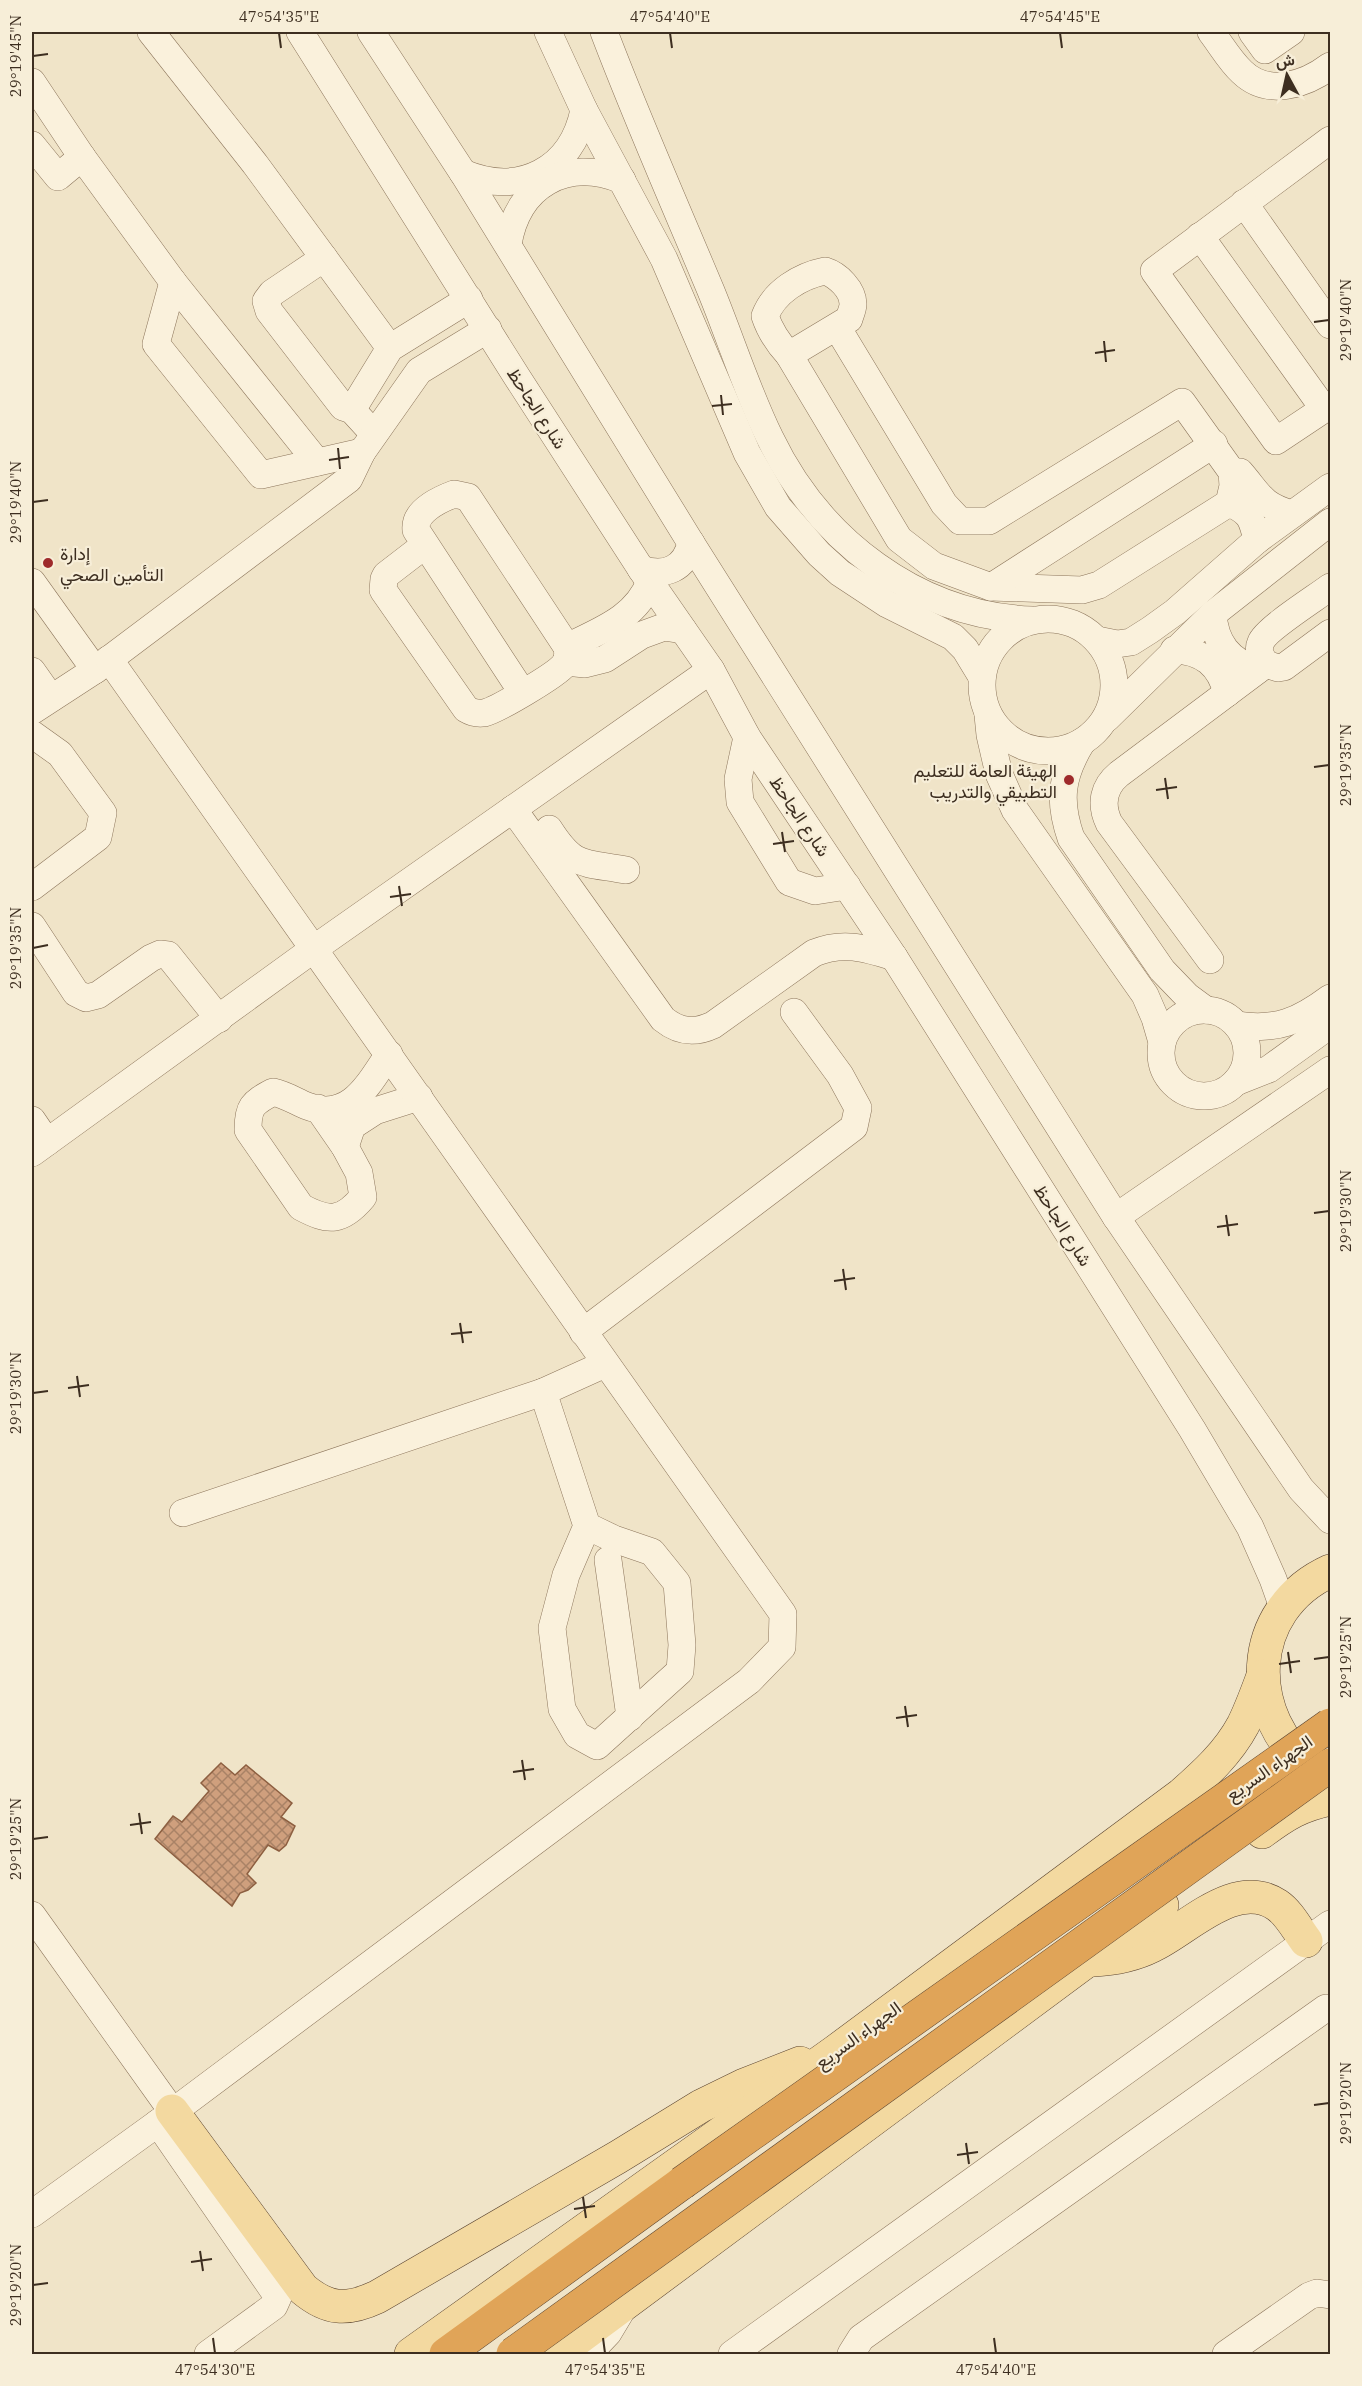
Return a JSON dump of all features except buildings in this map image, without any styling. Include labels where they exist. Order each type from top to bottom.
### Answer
[{"type":"highway","name":"الجهراء السريع","points":[[446,2355],[692,2176],[1330,1725]]},
{"type":"highway","name":"الجهراء السريع","points":[[513,2355],[1330,1765]]},
{"type":"main road","points":[[1330,1571],[1308,1584],[1284,1610],[1268,1641],[1263,1676],[1269,1713],[1276,1730],[1299,1760],[1330,1781]]},
{"type":"main road","name":"الجهراء السريع","points":[[411,2355],[836,2051],[1181,1796],[1212,1767],[1230,1746],[1244,1724],[1263,1676]]},
{"type":"main road","points":[[557,2355],[625,2302],[1289,1812],[1309,1803],[1330,1799]]},
{"type":"main road","points":[[1089,1960],[1137,1953],[1166,1939],[1214,1907],[1245,1898],[1261,1898],[1277,1905],[1288,1915],[1318,1932]]},
{"type":"main road","points":[[165,2117],[303,2289],[315,2299],[330,2306],[346,2307],[362,2304],[377,2297],[701,2106],[744,2085],[836,2051]]},
{"type":"street","points":[[151,32],[255,164],[390,348]]},
{"type":"street","name":"شارع الجاحظ","points":[[300,32],[645,575],[711,670],[747,736],[894,957],[1192,1429],[1250,1527],[1284,1610]]},
{"type":"street","points":[[370,32],[508,244],[691,543],[1116,1217],[1301,1489],[1330,1520]]},
{"type":"street","points":[[548,32],[584,110],[683,300],[747,453],[778,507],[819,554],[840,573],[887,604],[953,637],[974,662],[982,677]]},
{"type":"street","points":[[604,32],[729,334],[759,414],[784,465],[817,512],[856,551],[901,582],[950,604],[990,616],[1032,620],[1050,618],[1067,621],[1084,629],[1097,640],[1109,659],[1114,681],[1113,696],[1102,723]]},
{"type":"street","points":[[1211,32],[1242,73],[1268,87],[1296,85],[1318,75],[1330,66]]},
{"type":"street","points":[[1252,32],[1265,50],[1291,32]]},
{"type":"street","points":[[32,82],[82,157],[173,282],[317,462]]},
{"type":"street","points":[[463,173],[484,180],[505,183],[520,181],[547,170],[568,150],[581,124],[584,110]]},
{"type":"street","points":[[1200,236],[1327,407],[1276,441],[1154,271],[1200,236],[1244,203],[1330,140]]},
{"type":"street","points":[[32,145],[57,177],[82,157]]},
{"type":"street","points":[[508,244],[510,228],[520,207],[535,190],[548,181],[577,171],[608,174],[622,180]]},
{"type":"street","points":[[1244,203],[1330,325]]},
{"type":"street","points":[[324,258],[272,293],[266,301],[269,311],[344,407],[352,410],[368,443]]},
{"type":"street","points":[[741,364],[755,349],[777,339],[837,327],[849,319],[853,303],[845,285],[836,274],[825,271],[811,274],[777,294],[765,316],[777,339],[899,539],[934,566],[991,587],[1082,590],[1099,585],[1229,503],[1233,486],[1232,472],[1182,402],[989,521],[960,521],[944,504],[837,327]]},
{"type":"street","points":[[173,282],[156,344],[261,474],[317,462],[368,443]]},
{"type":"street","points":[[352,410],[390,348],[470,299]]},
{"type":"street","points":[[32,671],[41,705],[102,664],[349,479],[368,443],[419,371],[488,329]]},
{"type":"street","points":[[729,334],[751,332],[777,339]]},
{"type":"street","points":[[991,587],[1214,444]]},
{"type":"street","points":[[1232,472],[1240,472],[1261,500],[1271,507],[1292,514]]},
{"type":"street","points":[[1097,640],[1117,644],[1131,642],[1150,630],[1175,612],[1257,540],[1330,487]]},
{"type":"street","points":[[522,692],[416,530],[419,516],[450,496],[459,494],[468,497],[566,655],[585,664],[605,659],[642,635],[664,627],[683,630]]},
{"type":"street","points":[[1229,503],[1249,515],[1257,540]]},
{"type":"street","points":[[1206,1010],[1170,979],[1071,838],[1064,819],[1062,799],[1064,778],[1071,759],[1082,742],[1174,650],[1213,614],[1330,522]]},
{"type":"street","points":[[425,545],[386,575],[383,585],[385,595],[470,711],[484,713],[522,692],[566,655],[628,613],[645,596],[645,575],[674,570],[688,554],[691,543]]},
{"type":"street","points":[[32,582],[102,664],[315,948],[605,1364],[783,1614],[782,1647],[749,1681],[32,2214]]},
{"type":"street","points":[[1262,667],[1260,652],[1262,639],[1330,587]]},
{"type":"street","points":[[1213,614],[1218,639],[1225,650],[1239,663],[1262,667],[1284,667],[1330,633]]},
{"type":"street","points":[[1032,620],[1017,626],[993,647],[982,677],[982,690],[999,774],[1015,810],[1145,995],[1162,1042],[1162,1061],[1169,1078],[1189,1094],[1214,1095],[1226,1090],[1243,1072],[1248,1047],[1244,1035],[1237,1025],[1223,1014],[1206,1010],[1194,1011],[1174,1022],[1162,1042]]},
{"type":"street","points":[[1174,650],[1193,652],[1210,660],[1221,675],[1227,693]]},
{"type":"street","points":[[1210,960],[1105,814],[1104,796],[1107,788],[1119,774],[1262,667]]},
{"type":"street","points":[[32,1120],[39,1148],[315,948],[711,670]]},
{"type":"street","points":[[988,715],[1013,741],[1029,748],[1056,750],[1082,742]]},
{"type":"street","points":[[32,734],[60,754],[103,813],[98,837],[32,887]]},
{"type":"street","points":[[747,736],[738,779],[740,802],[789,882],[815,891],[847,886]]},
{"type":"street","points":[[521,803],[559,874],[663,1019],[682,1030],[692,1031],[713,1025],[814,953],[826,948],[851,945],[894,957]]},
{"type":"street","points":[[521,803],[567,855],[624,877],[559,874]]},
{"type":"street","points":[[1110,896],[1118,896],[1132,889],[1145,872]]},
{"type":"street","points":[[1129,923],[1140,904],[1147,899],[1162,895]]},
{"type":"street","points":[[32,926],[76,993],[86,998],[98,995],[151,958],[160,954],[168,955],[219,1019]]},
{"type":"street","points":[[1237,1025],[1263,1027],[1288,1023],[1305,1015],[1330,998]]},
{"type":"street","points":[[583,1332],[854,1127],[858,1108],[840,1075],[794,1012]]},
{"type":"street","points":[[1236,1082],[1269,1069],[1330,1024]]},
{"type":"street","points":[[318,1108],[345,1147],[359,1173],[363,1197],[351,1211],[333,1219],[301,1207],[248,1130],[248,1115],[255,1101],[273,1092],[290,1096],[308,1106],[318,1108],[329,1111],[351,1103],[362,1093],[389,1054]]},
{"type":"street","points":[[1116,1217],[1330,1070]]},
{"type":"street","points":[[345,1147],[352,1126],[375,1111],[419,1097]]},
{"type":"street","points":[[183,1513],[543,1392],[605,1364]]},
{"type":"street","points":[[543,1392],[587,1526],[566,1575],[552,1628],[562,1709],[576,1735],[597,1746],[680,1671],[682,1645],[677,1583],[652,1552],[587,1526]]},
{"type":"street","points":[[566,1575],[640,1548]]},
{"type":"street","points":[[608,1560],[630,1717]]},
{"type":"street","points":[[32,1915],[165,2117],[278,2296],[274,2306],[208,2355]]},
{"type":"street","points":[[732,2355],[1318,1932]]},
{"type":"street","points":[[851,2355],[861,2338],[1326,2008]]},
{"type":"street","points":[[1226,2355],[1309,2296],[1317,2293],[1330,2295]]},
{"type":"street","points":[[588,2355],[608,2332],[625,2302]]},
{"type":"place","name":"إدارة التأمين الصحي","points":[[48,563]]},
{"type":"place","name":"الهيئة العامة للتعليم التطبيقي والتدريب","points":[[1069,780]]}]
